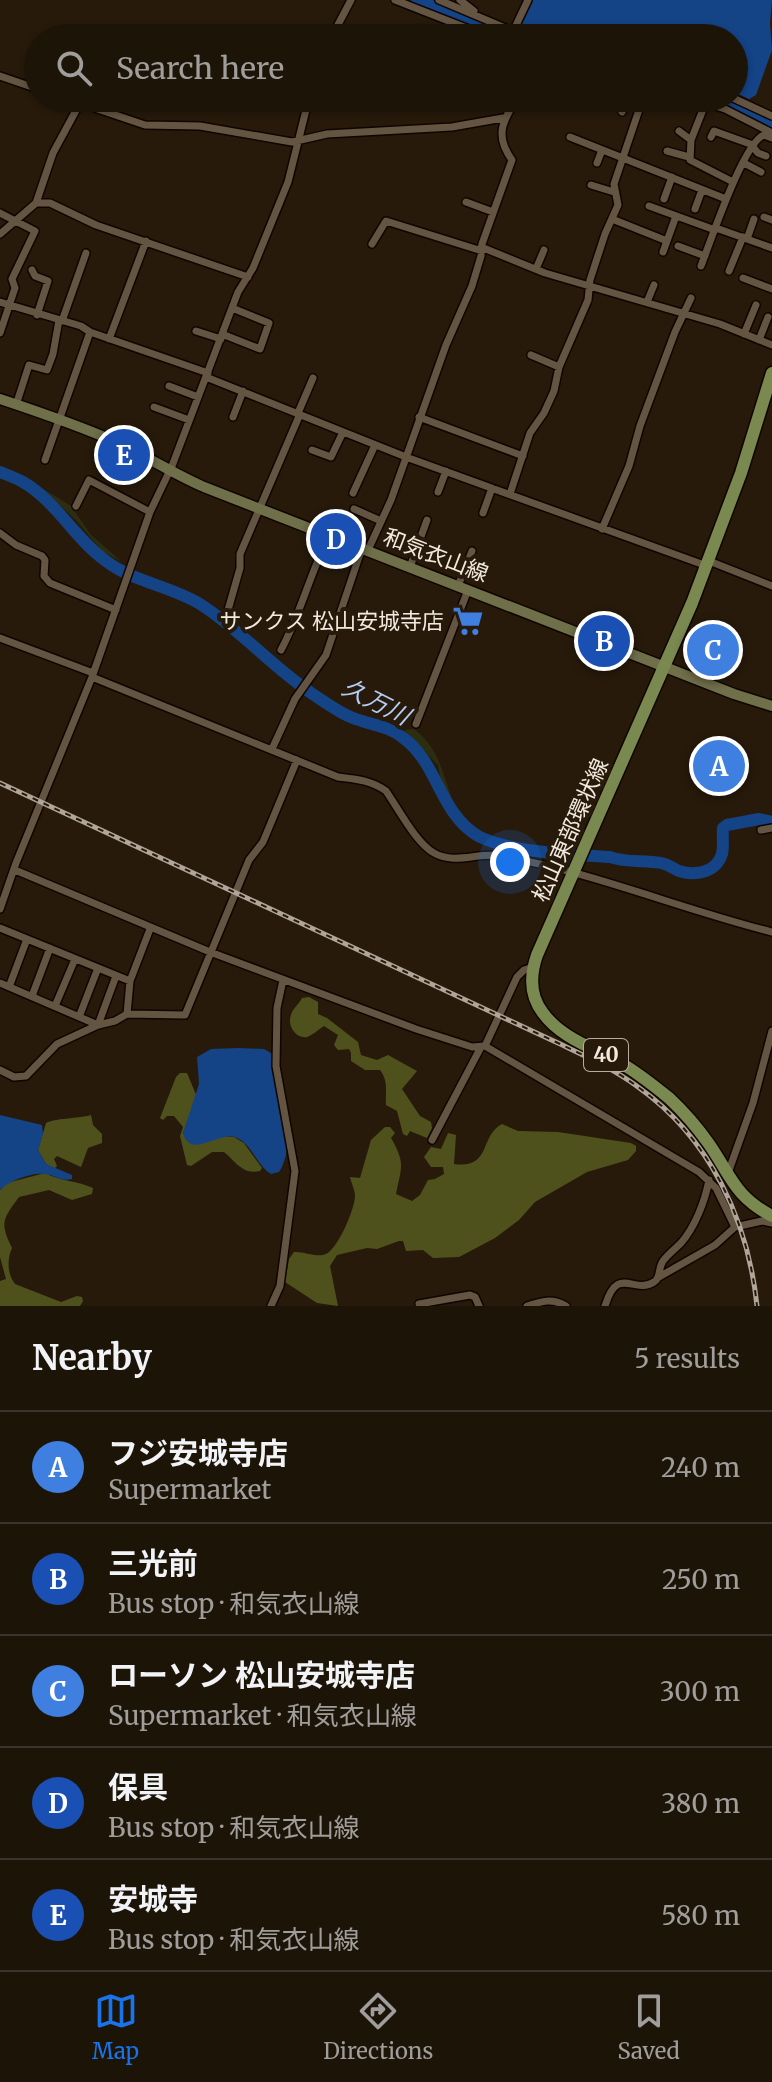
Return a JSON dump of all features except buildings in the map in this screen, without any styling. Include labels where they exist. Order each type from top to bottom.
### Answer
[{"type":"main road","name":"松山東部環状線","points":[[533,967],[708,563],[741,473],[772,373]]},
{"type":"main road","name":"和気衣山線","points":[[0,399],[119,444],[168,471],[261,510],[772,706]]},
{"type":"main road","name":"40","points":[[533,967],[532,991],[546,1017],[571,1039],[622,1064],[668,1097],[698,1128],[747,1201],[772,1216]]},
{"type":"street","points":[[338,24],[351,0]]},
{"type":"street","points":[[395,0],[456,24]]},
{"type":"street","points":[[439,0],[494,24]]},
{"type":"street","points":[[460,0],[478,15]]},
{"type":"street","points":[[517,24],[528,0]]},
{"type":"street","points":[[0,76],[24,84]]},
{"type":"street","points":[[748,105],[772,115]]},
{"type":"street","points":[[0,234],[36,203],[53,153],[75,112]]},
{"type":"street","points":[[107,112],[145,125],[191,125],[297,141],[327,134],[452,127],[503,118]]},
{"type":"street","points":[[0,909],[92,675],[150,512],[241,285],[248,277],[288,182],[305,112]]},
{"type":"street","points":[[272,749],[300,692],[331,643],[365,549],[381,521],[446,345],[472,286],[512,160],[505,149],[503,118],[507,112]]},
{"type":"street","points":[[510,494],[522,466],[530,433],[554,391],[559,367],[588,300],[590,285],[619,201],[613,187],[638,112]]},
{"type":"street","points":[[702,112],[691,140],[689,157],[692,164],[744,182]]},
{"type":"street","points":[[730,112],[772,136]]},
{"type":"street","points":[[679,131],[691,140]]},
{"type":"street","points":[[711,137],[714,131],[753,146],[758,153],[766,156]]},
{"type":"street","points":[[701,266],[734,179],[759,136],[772,136]]},
{"type":"street","points":[[570,137],[726,199]]},
{"type":"street","points":[[597,163],[602,150]]},
{"type":"street","points":[[667,151],[689,157]]},
{"type":"street","points":[[744,163],[761,172]]},
{"type":"street","points":[[664,199],[672,177]]},
{"type":"street","points":[[591,185],[614,192]]},
{"type":"street","points":[[695,209],[702,190]]},
{"type":"street","points":[[466,202],[493,212]]},
{"type":"street","points":[[36,203],[50,203],[96,225],[248,277]]},
{"type":"street","points":[[649,206],[771,246]]},
{"type":"street","points":[[0,213],[35,231],[12,279],[15,288],[0,333]]},
{"type":"street","points":[[663,252],[676,216]]},
{"type":"street","points":[[612,219],[667,241]]},
{"type":"street","points":[[729,271],[754,219]]},
{"type":"street","points":[[372,244],[386,221],[685,314],[772,345]]},
{"type":"street","points":[[109,339],[146,241]]},
{"type":"street","points":[[678,246],[705,256]]},
{"type":"street","points":[[536,269],[544,250]]},
{"type":"street","points":[[16,405],[29,365],[47,370],[60,321],[86,253]]},
{"type":"street","points":[[32,270],[35,276],[48,281],[37,315]]},
{"type":"street","points":[[743,278],[772,289]]},
{"type":"street","points":[[647,302],[654,285]]},
{"type":"street","points":[[602,529],[629,466],[640,426],[657,388],[675,332],[691,298]]},
{"type":"street","points":[[0,302],[81,326],[406,457],[602,529],[772,586]]},
{"type":"street","points":[[744,334],[756,305]]},
{"type":"street","points":[[196,331],[260,349],[269,323],[232,308]]},
{"type":"street","points":[[759,340],[768,317]]},
{"type":"street","points":[[45,460],[90,332]]},
{"type":"street","points":[[531,355],[559,367]]},
{"type":"street","points":[[228,610],[240,568],[240,554],[261,510],[313,378]]},
{"type":"street","points":[[169,386],[198,397]]},
{"type":"street","points":[[233,417],[243,391]]},
{"type":"street","points":[[154,407],[189,420]]},
{"type":"street","points":[[419,417],[523,456]]},
{"type":"street","points":[[312,450],[331,457],[343,432]]},
{"type":"street","points":[[353,493],[375,445]]},
{"type":"street","points":[[438,492],[446,471]]},
{"type":"street","points":[[76,506],[89,480],[150,512]]},
{"type":"street","points":[[483,513],[492,488]]},
{"type":"street","points":[[354,509],[381,521]]},
{"type":"street","points":[[410,567],[427,520]]},
{"type":"street","points":[[0,533],[16,545],[42,556],[45,560],[44,576],[50,583],[116,610]]},
{"type":"street","points":[[281,650],[297,621],[307,586],[329,536]]},
{"type":"street","points":[[416,724],[463,588],[472,551]]},
{"type":"street","points":[[0,638],[338,777],[380,786],[427,848],[443,857],[453,859],[492,854],[574,869],[715,918],[772,932]]},
{"type":"street","points":[[0,1070],[14,1077],[26,1076],[57,1044],[127,1014],[185,1015],[249,860],[263,842],[297,760]]},
{"type":"street","points":[[761,830],[772,828]]},
{"type":"street","points":[[15,870],[150,929],[283,980],[416,1029],[483,1047],[699,1172],[716,1188],[735,1227]]},
{"type":"street","points":[[127,1014],[130,981],[150,929]]},
{"type":"street","points":[[1,932],[27,939],[130,981]]},
{"type":"street","points":[[9,987],[27,939]]},
{"type":"street","points":[[32,996],[50,948]]},
{"type":"street","points":[[55,1006],[75,959]]},
{"type":"street","points":[[432,1140],[517,977],[533,967]]},
{"type":"street","points":[[79,1017],[98,968]]},
{"type":"street","points":[[98,1025],[116,976]]},
{"type":"street","points":[[271,1306],[280,1286],[295,1171],[276,1066],[277,1008],[283,980]]},
{"type":"street","points":[[0,983],[98,1025]]},
{"type":"street","points":[[728,1173],[753,1103],[772,1031]]},
{"type":"street","points":[[659,1277],[660,1264],[681,1243],[693,1223],[709,1180]]},
{"type":"street","points":[[605,1306],[618,1284],[649,1284],[715,1245],[735,1227],[762,1221],[772,1223]]},
{"type":"street","points":[[419,1304],[470,1295],[475,1297],[479,1306]]},
{"type":"street","points":[[527,1306],[555,1300],[566,1306]]},
{"type":"shaded area","points":[[40,487],[71,506],[91,535],[121,561],[103,552],[76,520]]},
{"type":"shaded area","points":[[414,729],[434,752],[452,799],[441,781],[438,765],[404,730]]},
{"type":"shaded area","points":[[309,997],[318,1002],[318,1014],[358,1042],[361,1055],[377,1060],[388,1055],[417,1071],[402,1089],[420,1116],[431,1122],[432,1128],[427,1138],[410,1131],[407,1136],[403,1134],[397,1111],[386,1105],[383,1074],[380,1070],[365,1070],[351,1061],[349,1049],[338,1050],[334,1045],[338,1035],[324,1026],[307,1037],[299,1036],[293,1030],[290,1023],[292,1013],[302,998]]},
{"type":"shaded area","points":[[180,1073],[187,1073],[197,1097],[183,1133],[234,1137],[244,1143],[262,1168],[260,1171],[244,1169],[224,1152],[212,1152],[191,1166],[187,1165],[180,1136],[183,1127],[174,1116],[163,1120],[160,1118]]},
{"type":"shaded area","points":[[91,1115],[93,1125],[102,1134],[102,1143],[88,1148],[81,1167],[57,1156],[54,1169],[46,1164],[38,1150],[46,1123]]},
{"type":"shaded area","points":[[502,1124],[518,1131],[558,1132],[631,1143],[636,1146],[636,1151],[628,1160],[587,1172],[535,1202],[519,1220],[495,1238],[459,1257],[433,1258],[423,1250],[406,1251],[403,1241],[377,1249],[367,1248],[337,1255],[330,1266],[338,1306],[317,1303],[285,1282],[289,1259],[294,1252],[322,1255],[336,1245],[354,1202],[350,1177],[360,1178],[371,1140],[385,1127],[390,1127],[395,1133],[391,1138],[400,1160],[396,1194],[412,1201],[420,1195],[428,1180],[444,1174],[443,1167],[431,1167],[424,1157],[431,1147],[441,1149],[448,1133],[456,1135],[454,1164],[474,1162],[495,1129]]},
{"type":"shaded area","points":[[45,1173],[93,1188],[92,1194],[72,1200],[49,1190],[19,1197],[9,1211],[4,1227],[12,1248],[10,1276],[15,1284],[61,1302],[77,1296],[82,1297],[83,1301],[80,1306],[0,1306],[0,1281],[6,1279],[0,1257],[0,1190],[7,1183]]},
{"type":"water","points":[[532,0],[772,0],[772,50],[756,95],[749,99],[748,24],[522,24]]},
{"type":"water","points":[[211,1049],[264,1049],[274,1055],[287,1129],[285,1158],[279,1172],[271,1174],[266,1170],[240,1139],[227,1137],[198,1145],[187,1140],[183,1133],[199,1084],[197,1057]]},
{"type":"water","points":[[0,1115],[42,1125],[43,1134],[38,1150],[46,1164],[72,1175],[72,1179],[34,1174],[15,1180],[0,1190]]},
{"type":"waterway","points":[[417,0],[474,24]]},
{"type":"waterway","points":[[746,112],[772,127]]},
{"type":"waterway","name":"久万川","points":[[0,472],[35,490],[95,552],[117,568],[200,604],[299,685],[326,703],[350,717],[388,729],[402,737],[424,760],[455,814],[478,836],[506,846],[655,862],[679,871],[698,873],[710,869],[719,860],[723,851],[723,828],[727,825],[759,819],[772,822]]},
{"type":"railway","points":[[0,783],[558,1043],[629,1080],[686,1131],[721,1183],[745,1243],[757,1306]]},
{"type":"place","name":"安城寺","points":[[124,455]]},
{"type":"place","name":"保具","points":[[336,539]]},
{"type":"place","name":"サンクス 松山安城寺店","points":[[468,621]]},
{"type":"place","name":"三光前","points":[[604,641]]},
{"type":"place","name":"ローソン 松山安城寺店","points":[[713,650]]},
{"type":"place","name":"フジ安城寺店","points":[[719,766]]}]
